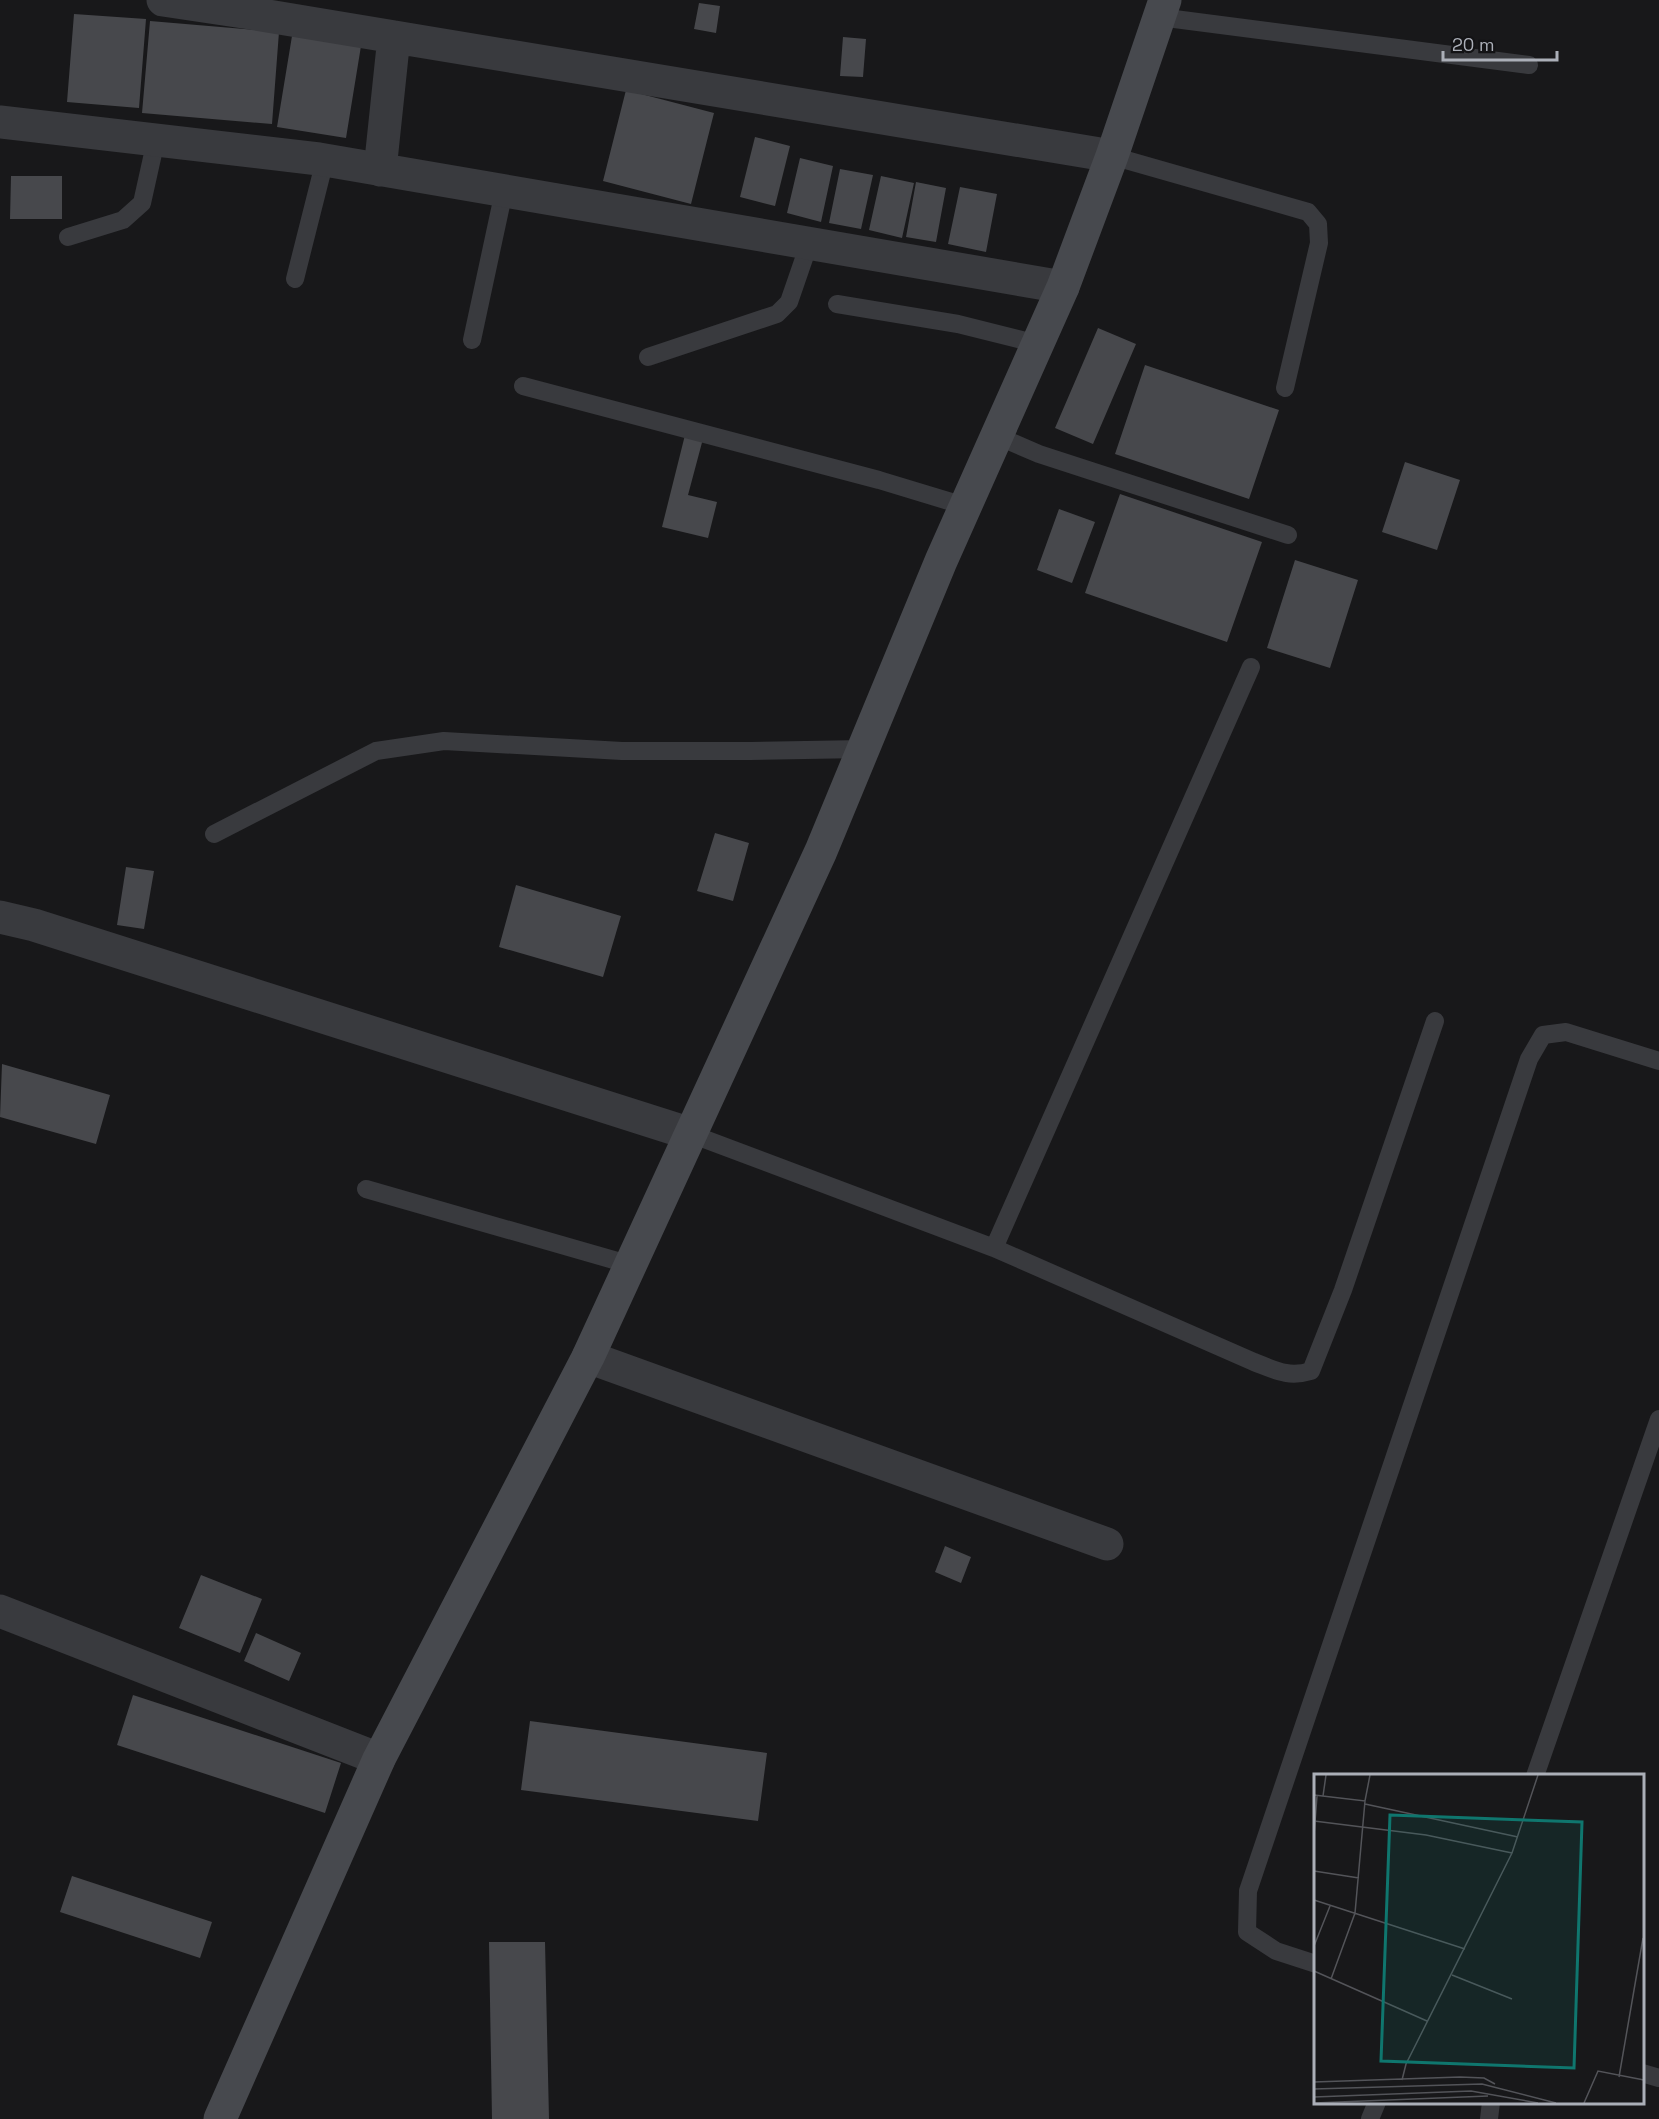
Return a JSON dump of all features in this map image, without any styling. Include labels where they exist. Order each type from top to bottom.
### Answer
[{"type":"street","points":[[163,0],[394,36],[1112,156]]},
{"type":"street","points":[[220,2119],[380,1759],[588,1357],[821,851],[965,506],[1063,288],[1112,156],[1162,9]]},
{"type":"street","points":[[380,170],[394,36]]},
{"type":"street","points":[[0,123],[325,160],[1063,288]]},
{"type":"street","points":[[0,917],[34,925],[691,1134]]},
{"type":"street","points":[[588,1357],[1107,1544]]},
{"type":"street","points":[[0,1611],[380,1759]]},
{"type":"lane","points":[[1162,9],[1529,65]]},
{"type":"lane","points":[[68,237],[123,220],[142,203],[156,140]]},
{"type":"lane","points":[[1112,156],[1308,212],[1318,224],[1319,243],[1285,388]]},
{"type":"lane","points":[[294,279],[325,160]]},
{"type":"lane","points":[[472,340],[504,191]]},
{"type":"lane","points":[[648,357],[777,315],[789,302],[809,244]]},
{"type":"lane","points":[[837,304],[958,324],[1038,344]]},
{"type":"lane","points":[[523,386],[879,480],[965,506]]},
{"type":"lane","points":[[997,436],[1039,454],[1288,535]]},
{"type":"lane","points":[[994,1248],[1251,667]]},
{"type":"lane","points":[[214,834],[376,751],[444,741],[622,751],[750,752],[863,749]]},
{"type":"lane","points":[[691,1134],[994,1248],[1254,1362],[1289,1375],[1311,1371],[1343,1290],[1435,1021]]},
{"type":"lane","points":[[1314,1963],[1276,1951],[1247,1932],[1248,1891],[1529,1059],[1543,1035],[1566,1032],[1659,1061]]},
{"type":"lane","points":[[366,1189],[631,1265]]},
{"type":"lane","points":[[1536,1774],[1659,1419]]},
{"type":"lane","points":[[1644,2074],[1659,2078]]},
{"type":"lane","points":[[1370,2119],[1377,2104]]},
{"type":"lane","points":[[1489,2119],[1491,2104]]},
{"type":"building","points":[[699,3],[720,6],[716,33],[694,29]]},
{"type":"building","points":[[74,14],[146,19],[139,108],[67,102]]},
{"type":"building","points":[[150,21],[279,32],[272,124],[142,113]]},
{"type":"building","points":[[292,36],[361,46],[346,138],[277,127]]},
{"type":"building","points":[[843,37],[866,39],[863,77],[840,76]]},
{"type":"building","points":[[626,90],[714,113],[691,204],[603,181]]},
{"type":"building","points":[[755,137],[790,146],[775,206],[740,197]]},
{"type":"building","points":[[800,158],[833,166],[821,222],[787,213]]},
{"type":"building","points":[[840,169],[873,175],[861,229],[829,223]]},
{"type":"building","points":[[11,176],[62,176],[62,219],[10,219]]},
{"type":"building","points":[[881,176],[914,183],[902,238],[869,230]]},
{"type":"building","points":[[916,182],[946,188],[936,242],[906,237]]},
{"type":"building","points":[[960,187],[997,194],[986,252],[948,244]]},
{"type":"building","points":[[1098,328],[1136,344],[1093,444],[1055,428]]},
{"type":"building","points":[[1145,365],[1279,410],[1249,499],[1115,454]]},
{"type":"building","points":[[686,431],[704,435],[688,495],[717,502],[708,538],[662,527]]},
{"type":"building","points":[[1405,462],[1460,480],[1437,550],[1382,532]]},
{"type":"building","points":[[1120,494],[1262,542],[1227,642],[1085,593]]},
{"type":"building","points":[[1059,509],[1095,522],[1072,583],[1037,570]]},
{"type":"building","points":[[1295,560],[1358,580],[1330,668],[1267,648]]},
{"type":"building","points":[[715,833],[749,843],[733,901],[697,891]]},
{"type":"building","points":[[126,867],[154,871],[144,929],[117,925]]},
{"type":"building","points":[[516,885],[621,916],[603,977],[499,947]]},
{"type":"building","points":[[2,1064],[110,1095],[96,1144],[0,1117]]},
{"type":"building","points":[[945,1546],[971,1557],[961,1583],[935,1572]]},
{"type":"building","points":[[201,1575],[262,1599],[240,1653],[179,1628]]},
{"type":"building","points":[[256,1633],[301,1653],[289,1681],[244,1661]]},
{"type":"building","points":[[133,1695],[341,1763],[325,1813],[117,1745]]},
{"type":"building","points":[[530,1721],[767,1753],[758,1821],[521,1790]]},
{"type":"building","points":[[72,1876],[212,1922],[200,1958],[60,1912]]},
{"type":"building","points":[[489,1942],[545,1942],[549,2119],[492,2119]]}]
